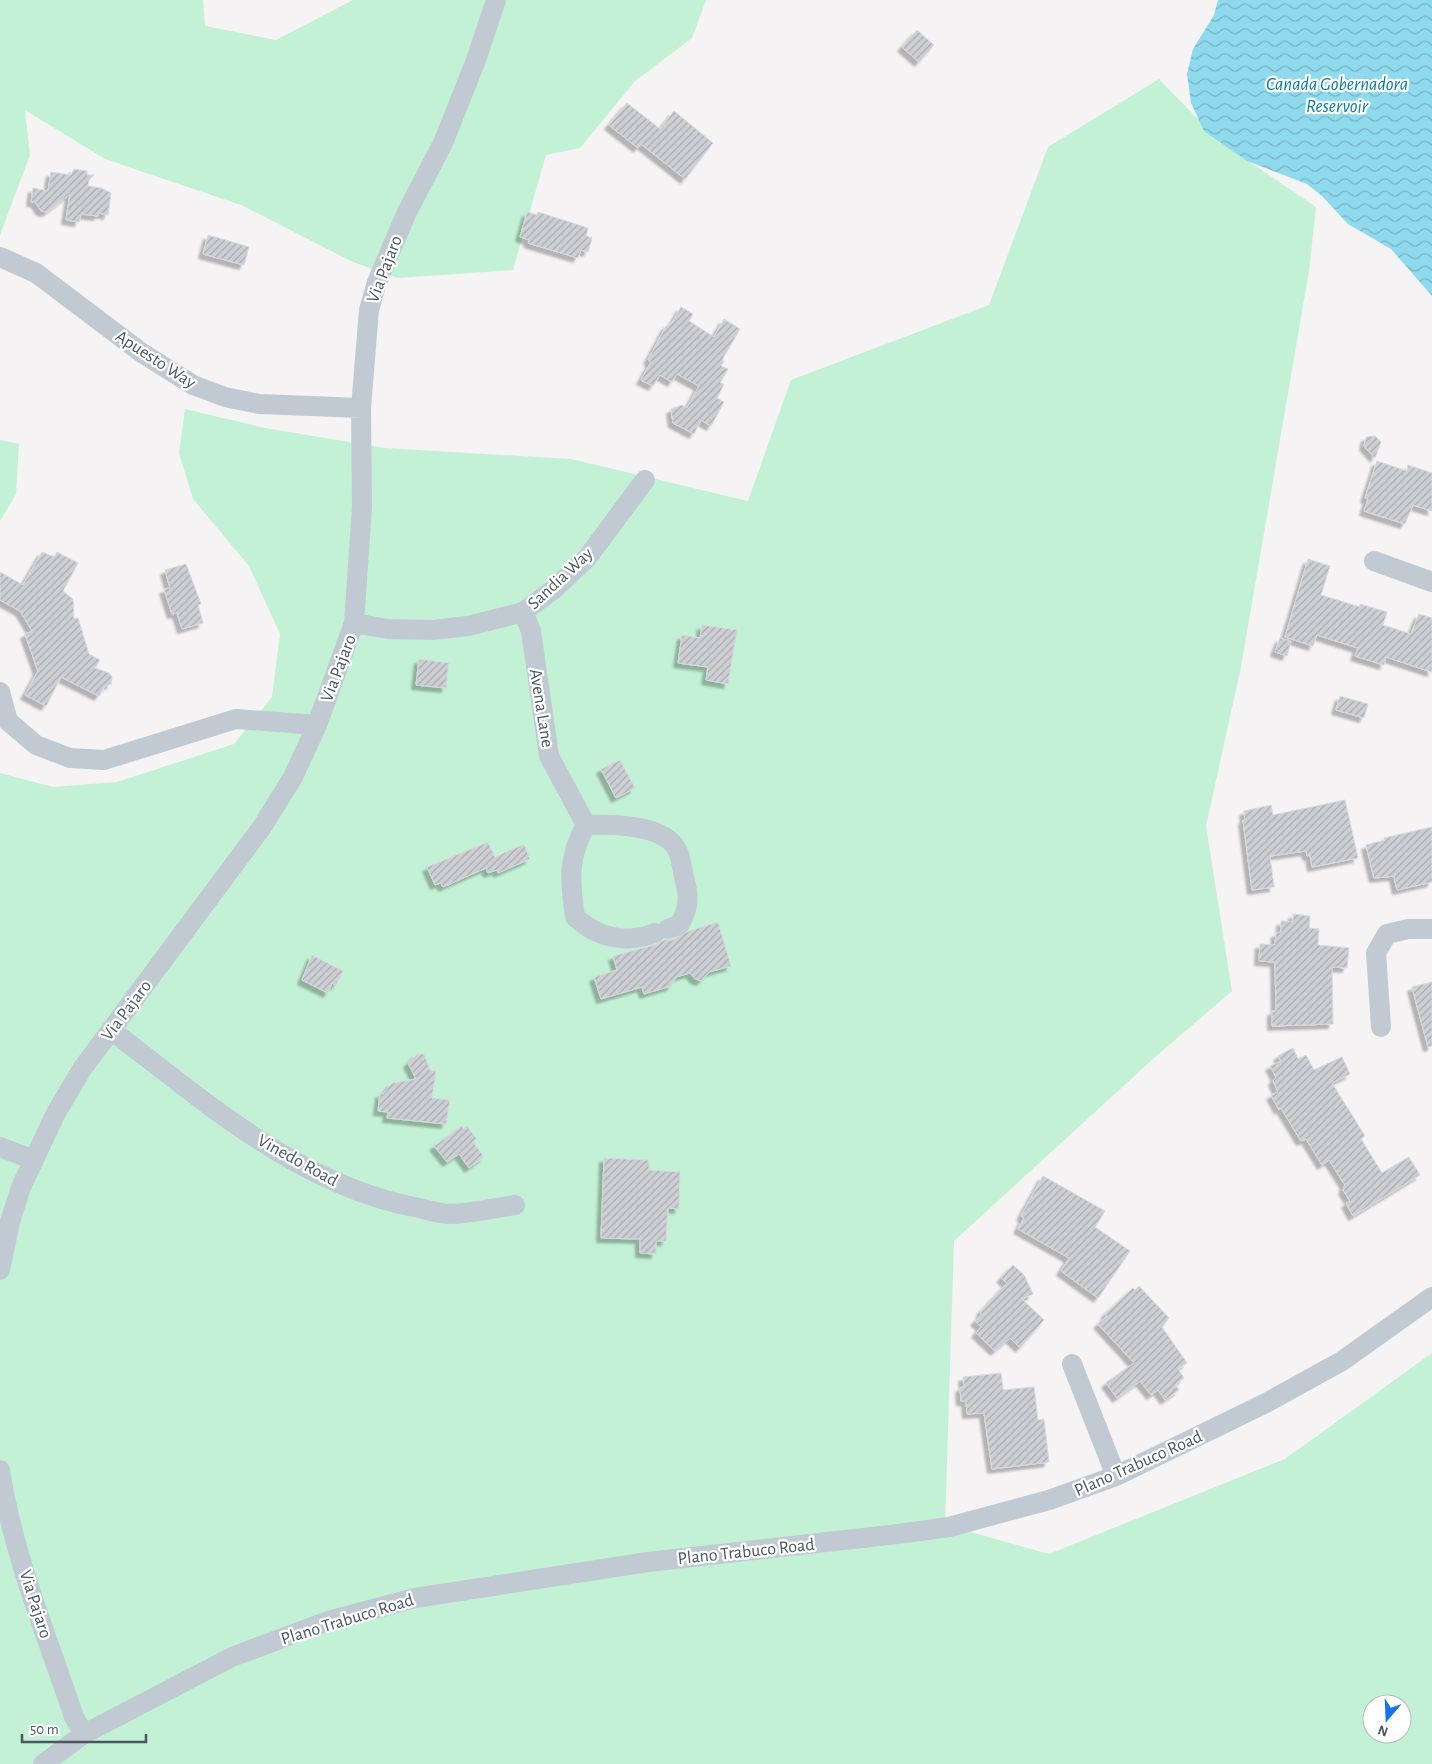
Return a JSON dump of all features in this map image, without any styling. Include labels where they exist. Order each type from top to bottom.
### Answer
[{"type":"street","name":"Via Pajaro","points":[[0,1270],[10,1222],[22,1187],[56,1112],[82,1069],[262,827],[294,777],[317,725],[354,623],[362,507],[362,408],[369,310],[377,282],[407,212],[443,142],[476,60],[496,0]]},
{"type":"street","name":"Apuesto Way","points":[[0,257],[36,273],[142,353],[192,385],[225,398],[259,404],[362,408]]},
{"type":"street","name":"Sandia Way","points":[[354,623],[388,629],[433,630],[468,626],[523,612],[553,590],[587,558],[645,480]]},
{"type":"street","points":[[1374,561],[1432,582]]},
{"type":"street","name":"Avena Lane","points":[[523,612],[530,631],[549,756],[586,826]]},
{"type":"street","points":[[0,692],[8,721],[36,746],[70,758],[104,760],[236,719],[317,725]]},
{"type":"street","points":[[614,823],[643,828],[665,838],[676,847],[687,888],[689,904],[679,924],[640,939],[614,938],[588,928],[575,917],[570,881],[573,854],[586,826],[614,823]]},
{"type":"street","points":[[1381,1027],[1376,953],[1387,934],[1408,929],[1432,929]]},
{"type":"street","name":"Vinedo Road","points":[[111,1030],[202,1099],[261,1140],[331,1181],[398,1204],[450,1214],[515,1205]]},
{"type":"street","points":[[0,1147],[34,1160]]},
{"type":"street","name":"Plano Trabuco Road","points":[[43,1764],[84,1734],[232,1657],[328,1621],[415,1598],[648,1562],[880,1537],[949,1527],[1049,1500],[1116,1476],[1266,1403],[1342,1361],[1432,1297]]},
{"type":"street","points":[[1072,1364],[1116,1476]]},
{"type":"street","name":"Via Pajaro","points":[[0,1470],[6,1510],[23,1564],[74,1717],[84,1734]]},
{"type":"green space","points":[[0,0],[203,0],[205,26],[276,40],[353,0],[706,0],[692,38],[635,81],[580,148],[546,155],[513,270],[398,278],[353,262],[241,205],[105,159],[25,110],[30,155],[0,235]]},
{"type":"green space","points":[[1159,79],[1219,141],[1316,207],[1309,271],[1241,667],[1206,826],[1232,991],[1154,1058],[954,1241],[945,1525],[1049,1554],[1285,1459],[1432,1353],[1432,1764],[0,1764],[0,773],[53,787],[117,782],[234,744],[272,697],[280,634],[249,566],[193,499],[179,453],[185,409],[265,428],[385,448],[571,459],[748,501],[791,380],[989,305],[1048,147]]},
{"type":"green space","points":[[0,440],[19,444],[16,494],[0,521]]},
{"type":"water","name":"Canada Gobernadora Reservoir","points":[[1218,0],[1432,0],[1432,296],[1391,249],[1348,224],[1322,196],[1307,184],[1247,161],[1204,131],[1191,103],[1187,74],[1193,49],[1214,15]]},
{"type":"building","points":[[917,30],[934,45],[919,62],[902,47]]},
{"type":"building","points":[[627,103],[660,129],[674,111],[713,143],[685,179],[641,144],[638,148],[609,125]]},
{"type":"building","points":[[74,169],[87,171],[87,175],[94,175],[89,180],[88,186],[101,188],[111,193],[108,215],[99,213],[98,216],[81,214],[79,222],[66,220],[70,194],[47,212],[41,211],[35,202],[31,202],[33,188],[48,191],[51,172],[71,175]]},
{"type":"building","points":[[527,212],[537,215],[538,212],[588,228],[586,236],[592,238],[588,252],[581,250],[578,258],[528,243],[529,240],[520,237]]},
{"type":"building","points":[[208,235],[249,247],[244,265],[203,254]]},
{"type":"building","points":[[681,307],[693,314],[689,321],[714,337],[724,319],[740,329],[722,360],[724,361],[721,366],[728,369],[720,383],[724,384],[717,398],[724,402],[711,426],[701,420],[694,434],[673,423],[671,409],[682,405],[687,408],[699,386],[677,374],[672,382],[660,375],[653,386],[641,380],[651,362],[648,360],[666,326],[672,323]]},
{"type":"building","points":[[1375,436],[1381,442],[1375,458],[1364,446],[1366,437]]},
{"type":"building","points":[[1377,461],[1407,471],[1408,465],[1432,473],[1432,511],[1413,505],[1405,524],[1364,511],[1368,499],[1365,498]]},
{"type":"building","points":[[42,552],[54,557],[57,552],[78,563],[63,591],[73,599],[74,619],[78,618],[89,654],[100,660],[95,668],[109,673],[112,677],[111,684],[105,686],[99,696],[61,677],[46,706],[25,695],[38,671],[25,634],[32,631],[20,611],[0,600],[0,572],[23,585]]},
{"type":"building","points":[[1308,559],[1330,566],[1321,595],[1360,607],[1360,604],[1387,612],[1383,625],[1411,634],[1419,614],[1432,618],[1432,672],[1386,657],[1384,665],[1355,656],[1358,648],[1317,635],[1313,646],[1285,637]]},
{"type":"building","points":[[186,564],[201,604],[198,605],[203,623],[182,629],[177,613],[172,614],[164,589],[170,588],[165,570]]},
{"type":"building","points":[[702,625],[737,630],[728,684],[706,680],[708,667],[678,663],[682,635],[700,638]]},
{"type":"building","points":[[1280,638],[1291,641],[1287,656],[1275,652]]},
{"type":"building","points":[[419,659],[449,663],[446,688],[416,685]]},
{"type":"building","points":[[1340,696],[1368,704],[1364,718],[1336,710]]},
{"type":"building","points":[[620,760],[635,788],[616,798],[601,769]]},
{"type":"building","points":[[1345,800],[1358,858],[1312,867],[1310,855],[1307,856],[1306,851],[1270,856],[1274,887],[1252,890],[1243,820],[1245,820],[1244,811],[1271,805],[1273,815]]},
{"type":"building","points":[[1432,827],[1432,882],[1397,890],[1394,876],[1374,878],[1366,845],[1385,840],[1384,838]]},
{"type":"building","points":[[488,842],[495,857],[524,844],[530,859],[498,873],[497,870],[488,873],[486,868],[443,887],[441,883],[435,885],[427,867]]},
{"type":"building","points":[[1293,914],[1310,916],[1309,928],[1319,929],[1318,945],[1349,948],[1347,968],[1332,967],[1333,1024],[1272,1026],[1272,1011],[1276,1011],[1275,962],[1259,961],[1260,944],[1275,945],[1276,933],[1281,932],[1281,921],[1293,922]]},
{"type":"building","points":[[718,922],[731,966],[709,972],[701,981],[695,979],[690,973],[676,977],[671,986],[644,994],[642,987],[601,999],[594,977],[617,970],[613,956],[658,944],[664,940],[672,940],[689,931]]},
{"type":"building","points":[[312,955],[343,971],[336,985],[332,983],[328,993],[302,980]]},
{"type":"building","points":[[1432,982],[1432,1046],[1428,1047],[1412,987]]},
{"type":"building","points":[[1293,1048],[1298,1059],[1306,1055],[1314,1070],[1342,1057],[1350,1074],[1332,1083],[1365,1136],[1361,1139],[1382,1173],[1409,1157],[1420,1175],[1353,1216],[1346,1203],[1350,1201],[1343,1190],[1345,1185],[1329,1160],[1322,1165],[1306,1139],[1301,1141],[1271,1095],[1278,1092],[1273,1081],[1276,1077],[1270,1066],[1281,1061],[1278,1056]]},
{"type":"building","points":[[417,1054],[424,1054],[430,1070],[436,1071],[432,1098],[450,1100],[446,1124],[387,1118],[388,1112],[378,1111],[380,1093],[383,1094],[392,1083],[416,1079],[408,1063]]},
{"type":"building","points":[[462,1126],[463,1129],[467,1126],[477,1139],[473,1142],[484,1157],[469,1168],[459,1154],[447,1162],[434,1146]]},
{"type":"building","points":[[604,1158],[649,1160],[649,1170],[680,1172],[679,1209],[668,1208],[666,1241],[656,1241],[656,1254],[640,1253],[640,1239],[601,1238]]},
{"type":"building","points":[[1043,1176],[1105,1211],[1095,1227],[1130,1251],[1098,1298],[1061,1271],[1069,1258],[1018,1229],[1024,1218],[1021,1216]]},
{"type":"building","points":[[1013,1265],[1024,1275],[1033,1294],[1022,1299],[1044,1320],[1020,1348],[1010,1338],[995,1351],[976,1333],[981,1327],[975,1321],[981,1315],[981,1311],[1007,1283],[1001,1278]]},
{"type":"building","points":[[1139,1286],[1169,1318],[1162,1327],[1187,1363],[1178,1369],[1184,1378],[1175,1385],[1179,1390],[1165,1400],[1158,1390],[1151,1395],[1140,1381],[1117,1398],[1106,1383],[1134,1363],[1098,1324],[1107,1316],[1105,1314],[1133,1288],[1135,1290]]},
{"type":"building","points":[[1001,1373],[1003,1390],[1034,1387],[1038,1420],[1044,1419],[1049,1462],[992,1469],[984,1413],[967,1414],[966,1401],[961,1401],[960,1388],[964,1386],[963,1377]]}]
